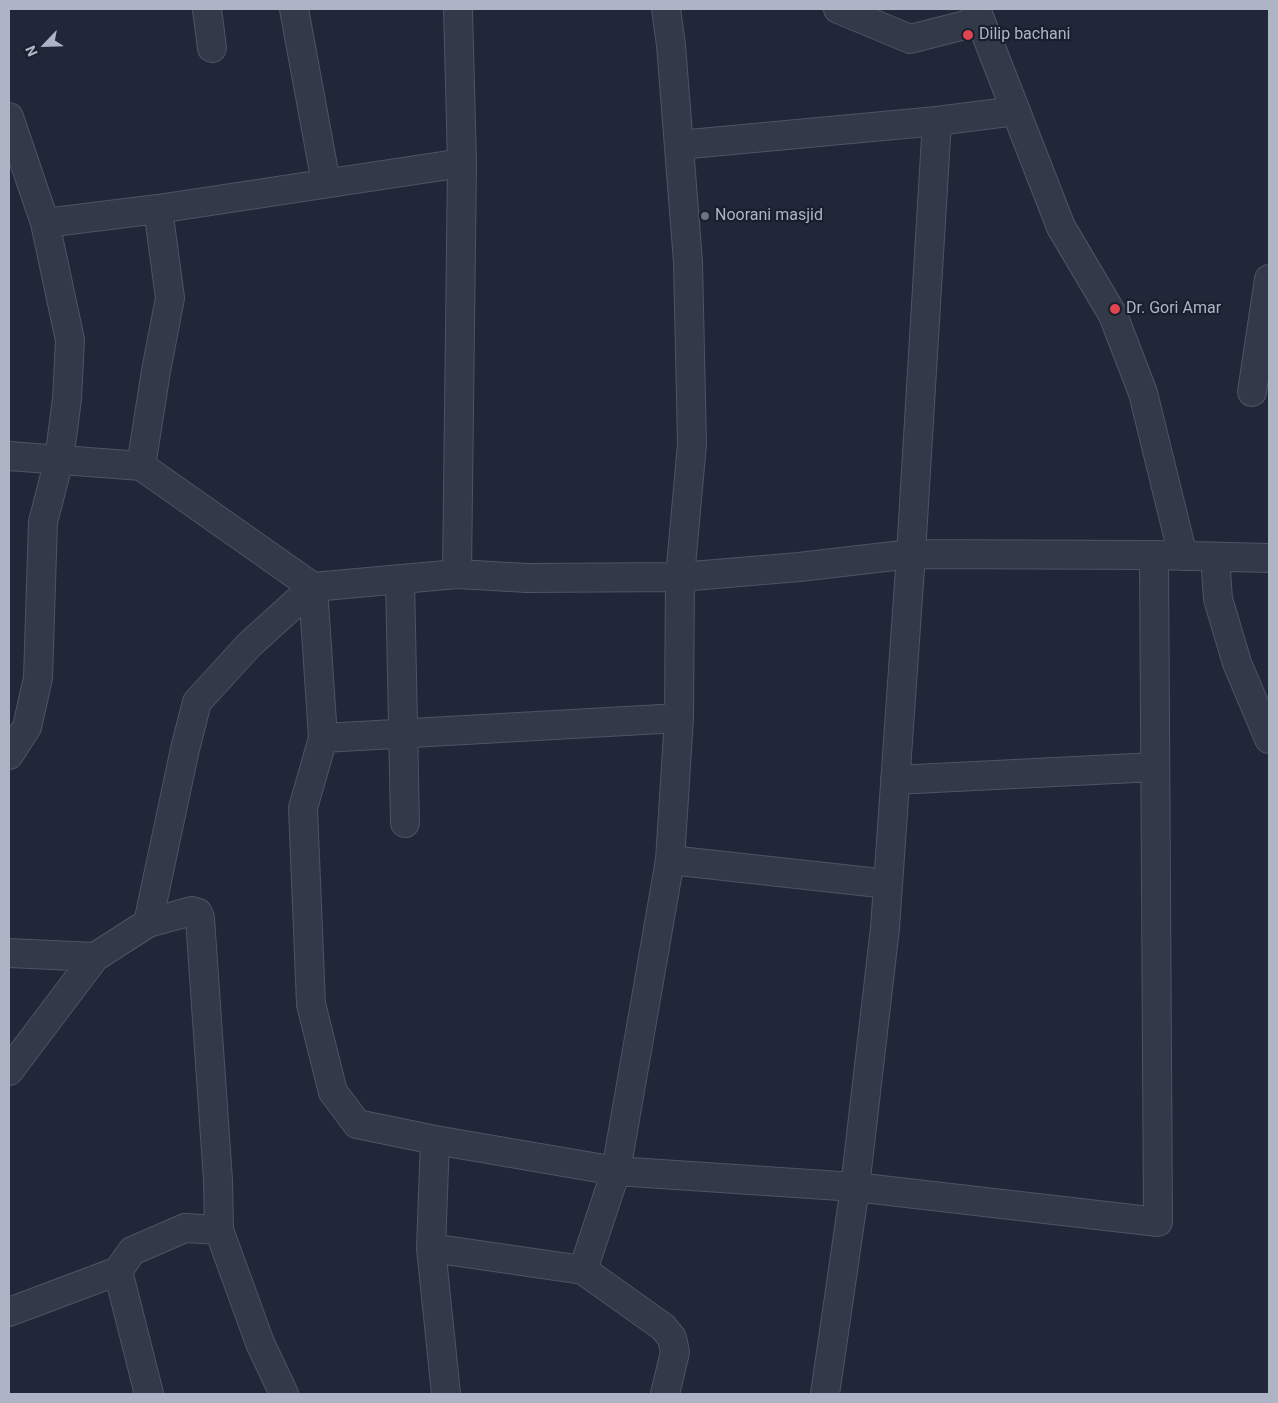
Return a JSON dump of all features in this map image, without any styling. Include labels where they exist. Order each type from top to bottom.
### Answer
[{"type":"street","points":[[207,9],[212,48]]},
{"type":"street","points":[[294,9],[326,183]]},
{"type":"street","points":[[457,574],[462,162],[458,9]]},
{"type":"street","points":[[583,1270],[616,1171],[670,860],[678,718],[680,577],[692,444],[688,262],[671,45],[666,9]]},
{"type":"street","points":[[838,9],[910,39],[979,15],[1061,227],[1113,316],[1143,393],[1183,556]]},
{"type":"street","points":[[679,145],[937,121],[1016,111]]},
{"type":"street","points":[[9,117],[45,223],[70,340],[67,399],[59,460],[43,522],[38,678],[27,727],[9,755]]},
{"type":"street","points":[[825,1394],[855,1187],[885,928],[911,554],[937,121]]},
{"type":"street","points":[[45,223],[158,209],[462,162]]},
{"type":"street","points":[[141,466],[170,298],[158,209]]},
{"type":"street","points":[[1252,392],[1269,279]]},
{"type":"street","points":[[9,456],[141,466],[313,587]]},
{"type":"street","points":[[148,922],[197,702],[249,644],[313,587],[457,574],[527,578],[680,577],[799,567],[911,554],[1154,555],[1269,558]]},
{"type":"street","points":[[313,587],[323,738],[303,808],[311,1004],[332,1092],[357,1124],[435,1140],[616,1171],[855,1187],[1158,1222],[1154,555]]},
{"type":"street","points":[[1215,557],[1218,599],[1237,663],[1269,739]]},
{"type":"street","points":[[400,579],[405,824]]},
{"type":"street","points":[[323,738],[678,718]]},
{"type":"street","points":[[895,780],[1155,767]]},
{"type":"street","points":[[670,860],[888,884]]},
{"type":"street","points":[[9,1071],[95,956],[148,922],[192,911],[198,913],[200,918],[220,1230],[260,1343],[284,1394]]},
{"type":"street","points":[[9,952],[95,956]]},
{"type":"street","points":[[435,1140],[431,1248],[446,1394]]},
{"type":"street","points":[[9,1312],[118,1271],[132,1251],[184,1228],[220,1230]]},
{"type":"street","points":[[431,1248],[583,1270],[663,1327],[672,1338],[675,1352],[666,1394]]},
{"type":"street","points":[[118,1271],[149,1394]]},
{"type":"place","name":"Dilip bachani","points":[[968,35]]},
{"type":"place","name":"Noorani masjid","points":[[705,216]]},
{"type":"place","name":"Dr. Gori Amar","points":[[1115,309]]}]
